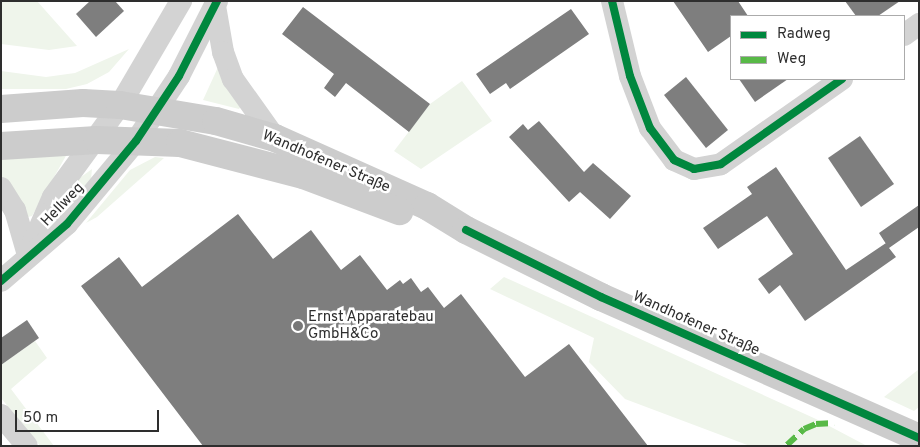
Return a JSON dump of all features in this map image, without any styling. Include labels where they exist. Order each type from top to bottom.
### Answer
[{"type":"main road","name":"Wandhofener Straße","points":[[1,109],[84,103],[120,105],[159,110],[275,138],[419,202],[466,230],[601,297],[919,438]]},
{"type":"main road","name":"Wandhofener Straße","points":[[1,146],[97,140],[180,143],[303,176],[419,218],[466,230]]},
{"type":"street","name":"Hellweg","points":[[28,255],[53,197],[97,140],[120,105],[181,1]]},
{"type":"street","points":[[612,1],[630,76],[650,128],[674,160],[694,169],[721,164],[841,80]]},
{"type":"street","name":"Hellweg","points":[[1,281],[28,255],[67,224],[136,141],[159,110],[216,3]]},
{"type":"street","points":[[216,3],[223,52],[232,79],[275,138]]},
{"type":"street","points":[[905,34],[919,24]]},
{"type":"street","name":"Hellweg","points":[[1,188],[15,210],[28,255]]},
{"type":"street","points":[[1,415],[27,446]]},
{"type":"shaded area","points":[[1,1],[37,1],[77,46],[49,50],[1,44]]},
{"type":"shaded area","points":[[129,49],[109,72],[87,84],[66,89],[1,89],[1,71],[46,77],[75,73]]},
{"type":"shaded area","points":[[219,65],[242,105],[239,109],[203,100]]},
{"type":"shaded area","points":[[462,81],[492,121],[421,169],[394,151],[430,104]]},
{"type":"shaded area","points":[[67,154],[32,216],[28,217],[1,175],[1,159]]},
{"type":"shaded area","points":[[155,157],[164,158],[97,217],[86,223],[130,170]]},
{"type":"shaded area","points":[[92,169],[91,179],[56,217],[55,212],[77,180]]},
{"type":"shaded area","points":[[504,277],[816,419],[867,446],[750,446],[625,399],[589,362],[594,338],[490,289]]},
{"type":"shaded area","points":[[35,341],[47,358],[11,389],[54,446],[40,446],[1,398],[1,365]]},
{"type":"shaded area","points":[[919,369],[919,407],[914,411],[884,397]]},
{"type":"building","points":[[90,1],[115,1],[124,11],[96,37],[76,14]]},
{"type":"building","points":[[673,1],[738,1],[747,15],[730,15],[730,37],[708,52]]},
{"type":"building","points":[[845,1],[900,1],[879,15],[855,15]]},
{"type":"building","points":[[303,7],[430,104],[409,132],[346,83],[335,97],[324,88],[334,74],[282,34]]},
{"type":"building","points":[[571,9],[589,34],[510,89],[506,83],[490,94],[476,74]]},
{"type":"building","points":[[686,77],[728,130],[706,148],[664,95]]},
{"type":"building","points":[[740,80],[787,80],[755,102]]},
{"type":"building","points":[[539,121],[584,172],[593,163],[631,196],[610,219],[580,192],[569,202],[509,137],[523,124],[528,130]]},
{"type":"building","points":[[860,136],[894,184],[861,207],[828,158]]},
{"type":"building","points":[[776,167],[846,270],[886,243],[879,233],[919,205],[919,227],[889,248],[896,257],[805,321],[780,285],[769,294],[758,279],[793,254],[767,216],[718,249],[703,228],[752,194],[747,187]]},
{"type":"building","name":"Ernst Apparatebau GmbH&Co","points":[[238,214],[273,259],[311,230],[341,270],[360,255],[387,290],[400,280],[403,284],[411,278],[421,292],[428,287],[444,308],[461,294],[525,377],[569,344],[648,446],[203,446],[81,286],[119,257],[142,287]]},
{"type":"building","points":[[27,320],[39,338],[1,365],[1,338]]},
{"type":"marked path","points":[[787,445],[804,429],[816,424],[834,423]]},
{"type":"cycle path","points":[[1,281],[67,224],[136,141],[179,76],[217,1]]},
{"type":"cycle path","points":[[612,1],[630,76],[650,128],[674,160],[694,169],[721,164],[841,80]]},
{"type":"cycle path","points":[[466,230],[601,297],[919,438]]},
{"type":"place","name":"Ernst Apparatebau GmbH&Co","points":[[298,326]]}]
